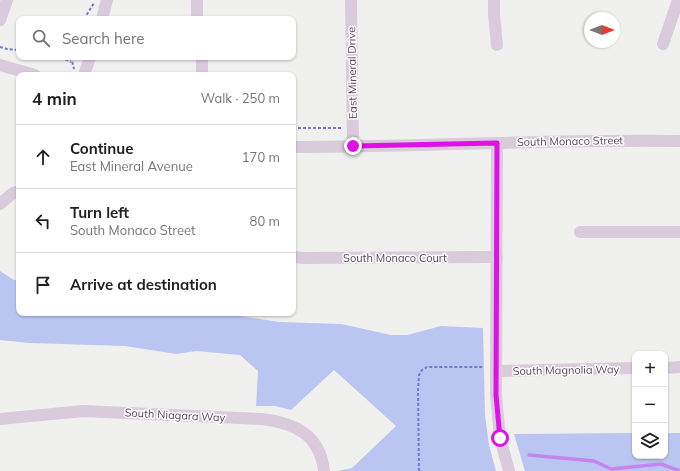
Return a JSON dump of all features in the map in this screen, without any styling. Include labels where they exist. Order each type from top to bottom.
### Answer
[{"type":"street","points":[[0,20],[7,0]]},
{"type":"street","points":[[103,16],[107,0]]},
{"type":"street","points":[[197,0],[197,16]]},
{"type":"street","name":"East Mineral Drive","points":[[351,0],[353,146]]},
{"type":"street","points":[[494,0],[497,45]]},
{"type":"street","points":[[663,44],[678,0]]},
{"type":"street","points":[[80,72],[88,60]]},
{"type":"street","points":[[202,60],[202,72]]},
{"type":"street","points":[[0,65],[24,72]]},
{"type":"street","name":"South Monaco Street","points":[[296,147],[632,140],[680,141]]},
{"type":"street","points":[[497,143],[497,402],[500,438],[509,471]]},
{"type":"street","points":[[0,204],[16,192]]},
{"type":"street","points":[[580,232],[680,232]]},
{"type":"street","name":"South Monaco Court","points":[[296,257],[497,257]]},
{"type":"street","name":"South Magnolia Way","points":[[496,367],[632,368]]},
{"type":"street","points":[[668,368],[680,368]]},
{"type":"street","name":"South Niagara Way","points":[[0,419],[56,413],[94,411],[278,421],[300,429],[313,442],[321,458],[324,471]]},
{"type":"path","points":[[86,16],[95,0]]},
{"type":"path","points":[[0,47],[16,50]]},
{"type":"path","points":[[67,60],[71,62],[78,72]]},
{"type":"path","points":[[296,128],[340,128]]},
{"type":"path","points":[[419,471],[418,390],[419,375],[422,370],[427,367],[484,367],[485,362],[496,367]]},
{"type":"shaded area","points":[[0,271],[16,280],[16,316],[240,316],[279,322],[341,324],[391,335],[407,335],[441,326],[483,328],[485,415],[489,445],[496,471],[338,471],[352,468],[396,426],[334,370],[291,410],[275,406],[256,406],[258,371],[240,355],[196,351],[176,354],[125,346],[29,343],[0,340]]},
{"type":"shaded area","points":[[632,433],[632,459],[668,459],[668,433],[680,433],[680,471],[525,471],[514,434]]},
{"type":"waterway","points":[[529,455],[594,461],[611,469],[661,464],[680,471]]},
{"type":"route","points":[[353,146],[497,143],[496,395],[500,438]]}]
